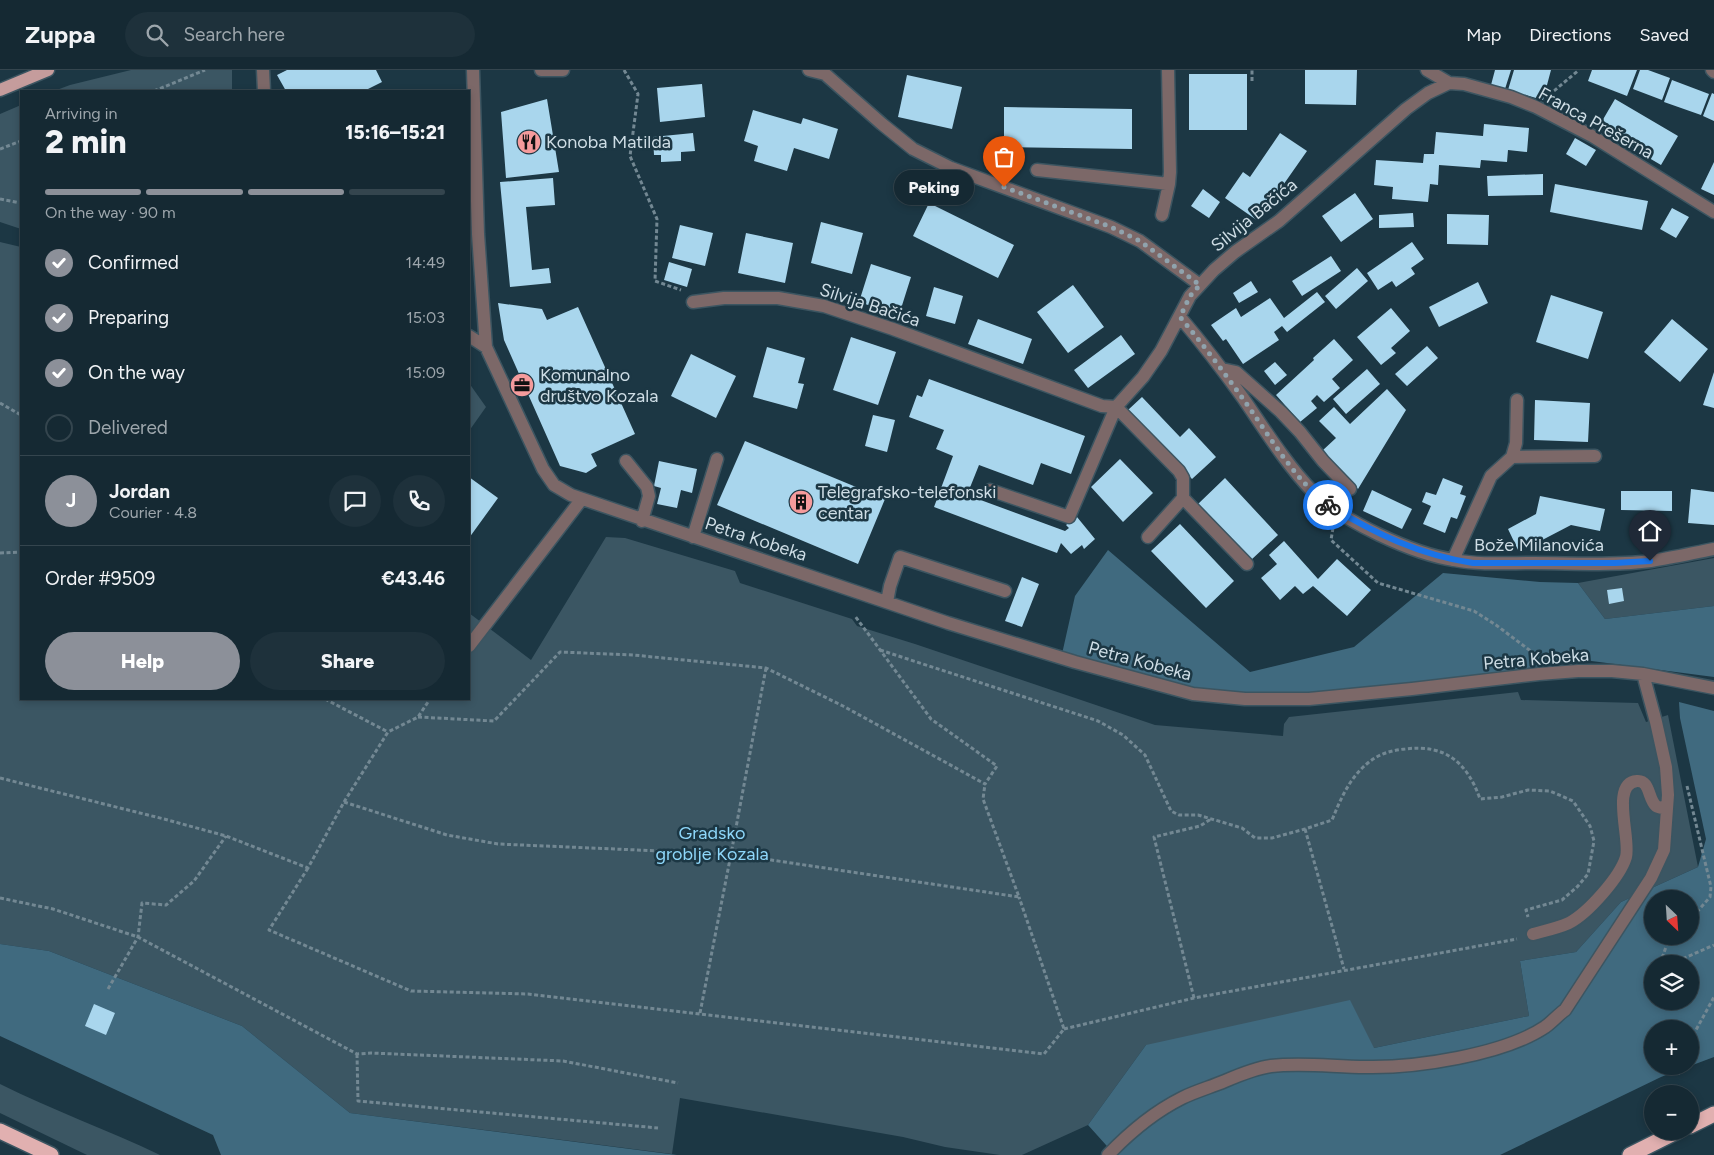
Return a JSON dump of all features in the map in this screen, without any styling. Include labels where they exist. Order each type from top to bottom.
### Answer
[{"type":"highway","points":[[1699,1122],[1714,1114]]},
{"type":"highway","points":[[0,1131],[51,1155]]},
{"type":"highway","points":[[1630,1155],[1660,1140]]},
{"type":"main road","points":[[0,90],[48,70]]},
{"type":"street","points":[[263,70],[264,90]]},
{"type":"street","name":"Petra Kobeka","points":[[472,70],[478,234],[486,347],[543,469],[558,488],[581,500],[948,623],[1074,662],[1193,694],[1236,698],[1309,699],[1578,671],[1612,671],[1643,674],[1714,688]]},
{"type":"street","points":[[541,70],[563,70]]},
{"type":"street","points":[[809,70],[829,72],[882,124],[913,149],[951,168],[1111,227],[1140,241],[1200,285]]},
{"type":"street","points":[[1162,214],[1169,184],[1168,70]]},
{"type":"street","name":"Franca Prešerna","points":[[1428,70],[1449,83],[1464,84],[1536,107],[1592,136],[1714,212]]},
{"type":"street","name":"Silvija Bačića","points":[[990,490],[1069,517],[1116,407],[1131,392],[1161,351],[1190,296],[1235,252],[1279,221],[1406,108],[1428,93],[1449,83]]},
{"type":"street","points":[[1036,170],[1169,184]]},
{"type":"street","name":"Silvija Bačića","points":[[693,302],[724,298],[778,298],[824,306],[893,329],[1102,406],[1116,407]]},
{"type":"street","name":"Bože Milanovića","points":[[1180,317],[1222,370],[1284,457],[1312,491],[1327,505],[1337,511],[1375,532],[1409,547],[1435,556],[1473,563],[1615,563],[1650,561],[1714,549]]},
{"type":"street","points":[[470,337],[486,347]]},
{"type":"street","points":[[1222,370],[1236,372],[1281,412],[1323,461],[1350,488]]},
{"type":"street","points":[[1517,400],[1516,443],[1512,457],[1595,456]]},
{"type":"street","points":[[1116,407],[1179,471],[1183,478],[1183,498],[1148,537]]},
{"type":"street","name":"Bože Milanovića","points":[[1453,560],[1491,476],[1512,457]]},
{"type":"street","points":[[693,537],[717,459]]},
{"type":"street","points":[[626,461],[646,487],[649,496],[642,520]]},
{"type":"street","points":[[1183,498],[1247,564]]},
{"type":"street","points":[[470,645],[581,500]]},
{"type":"street","points":[[887,602],[890,586],[900,558],[1005,591]]},
{"type":"street","points":[[1108,1155],[1125,1137],[1147,1119],[1182,1098],[1237,1076],[1269,1066],[1308,1064],[1366,1067],[1426,1063],[1488,1051],[1522,1039],[1545,1027],[1565,1010],[1651,878],[1664,850],[1668,795],[1666,767],[1643,674]]},
{"type":"street","points":[[1533,934],[1569,923],[1581,915],[1606,890],[1620,871],[1626,856],[1627,845],[1622,799],[1623,791],[1628,784],[1636,781],[1643,782],[1646,785],[1650,798],[1655,804],[1658,807],[1667,809]]},
{"type":"path","points":[[157,90],[205,70]]},
{"type":"path","points":[[624,70],[638,94],[630,156],[657,219],[655,281],[687,292],[693,302]]},
{"type":"path","points":[[1252,70],[1252,80]]},
{"type":"path","points":[[1536,107],[1579,70]]},
{"type":"path","points":[[170,85],[172,90]]},
{"type":"path","points":[[0,149],[20,141]]},
{"type":"path","points":[[0,199],[20,203]]},
{"type":"path","points":[[0,403],[20,414]]},
{"type":"path","points":[[1337,511],[1331,540],[1378,583],[1474,611],[1536,655]]},
{"type":"path","points":[[0,553],[20,552]]},
{"type":"path","points":[[855,616],[931,719],[997,766],[985,784],[983,799],[1064,1029]]},
{"type":"path","points":[[880,650],[1098,721],[1123,735],[1145,755],[1171,811],[1179,815],[1198,815],[1242,828],[1255,838],[1272,838],[1332,820],[1348,785],[1369,762],[1391,750],[1422,746],[1445,752],[1465,770],[1474,783],[1480,799],[1502,797],[1528,790],[1550,791],[1573,801],[1590,826],[1594,841],[1588,874],[1562,900],[1526,910],[1533,934],[1509,941],[1194,998],[1064,1029],[1044,1054],[528,994],[411,991],[268,930],[308,868],[344,802],[388,732],[418,717],[494,721],[560,652],[633,655],[766,668],[843,706],[985,784]]},
{"type":"path","points":[[700,1013],[766,668]]},
{"type":"path","points":[[328,700],[388,732]]},
{"type":"path","points":[[418,717],[429,700]]},
{"type":"path","points":[[0,778],[155,816],[226,836],[308,868]]},
{"type":"path","points":[[344,802],[447,835],[498,844],[731,854],[1019,897]]},
{"type":"path","points":[[1194,998],[1154,837],[1200,826],[1211,819]]},
{"type":"path","points":[[1305,829],[1344,970]]},
{"type":"path","points":[[108,989],[138,937],[142,903],[166,905],[194,881],[226,836]]},
{"type":"path","points":[[1699,910],[1710,897],[1711,888],[1704,854]]},
{"type":"path","points":[[0,898],[53,910],[138,937],[357,1054],[563,1060],[678,1083]]},
{"type":"path","points":[[1691,955],[1714,945]]},
{"type":"path","points":[[1699,1024],[1714,997]]},
{"type":"path","points":[[357,1054],[358,1101],[658,1128]]},
{"type":"green space","points":[[131,70],[232,70],[232,90],[57,90]]},
{"type":"green space","points":[[20,105],[20,229],[0,222],[0,114]]},
{"type":"green space","name":"Gradsko groblje Kozala","points":[[0,242],[20,247],[20,700],[470,700],[470,614],[531,660],[606,537],[625,538],[735,571],[740,583],[852,619],[857,626],[1155,725],[1283,736],[1284,724],[1289,717],[1518,692],[1521,700],[1638,703],[1646,722],[1668,715],[1698,867],[1621,902],[1576,952],[1520,961],[1529,1016],[1374,1048],[1146,1045],[1088,1125],[1022,1155],[1000,1155],[945,1147],[903,1137],[680,1098],[672,1154],[350,1113],[242,1026],[49,951],[0,944]]},
{"type":"green space","points":[[470,384],[486,407],[470,430]]},
{"type":"green space","points":[[1714,558],[1714,606],[1605,619],[1578,583]]},
{"type":"green space","points":[[0,1084],[160,1155],[87,1155],[0,1113]]},
{"type":"shaded area","points":[[1108,550],[1250,672],[1354,647],[1443,573],[1540,582],[1578,583],[1605,619],[1714,606],[1714,677],[1584,660],[1314,695],[1199,691],[1062,654],[1075,596]]},
{"type":"shaded area","points":[[1679,702],[1714,711],[1714,1057],[1699,1063],[1699,1020],[1644,1020],[1644,1075],[1666,1075],[1500,1155],[1115,1155],[1088,1125],[1146,1045],[1350,1000],[1374,1048],[1529,1016],[1520,961],[1576,952],[1621,902],[1644,892],[1644,945],[1699,945],[1699,890],[1647,890],[1698,867],[1706,839],[1680,718]]},
{"type":"shaded area","points":[[0,944],[49,951],[242,1026],[350,1113],[677,1155],[221,1155],[213,1135],[0,1036]]},
{"type":"building","points":[[287,70],[376,70],[382,82],[366,90],[285,90],[277,75]]},
{"type":"building","points":[[1305,70],[1357,70],[1356,105],[1305,104]]},
{"type":"building","points":[[1495,70],[1511,70],[1505,89],[1491,85]]},
{"type":"building","points":[[1514,70],[1551,70],[1543,100],[1508,90]]},
{"type":"building","points":[[1592,70],[1637,70],[1627,96],[1588,81]]},
{"type":"building","points":[[1640,70],[1648,70],[1670,78],[1662,100],[1633,89]]},
{"type":"building","points":[[1189,74],[1247,74],[1247,130],[1189,130]]},
{"type":"building","points":[[907,75],[962,87],[952,129],[898,117]]},
{"type":"building","points":[[1672,80],[1709,94],[1701,115],[1664,102]]},
{"type":"building","points":[[702,84],[705,117],[660,122],[657,88]]},
{"type":"building","points":[[1712,93],[1714,94],[1714,121],[1703,116]]},
{"type":"building","name":"Konoba Matilda","points":[[547,99],[559,172],[506,178],[501,112]]},
{"type":"building","points":[[1615,99],[1678,136],[1661,165],[1598,128]]},
{"type":"building","points":[[1004,107],[1132,109],[1132,149],[1004,147]]},
{"type":"building","points":[[753,110],[801,124],[803,118],[838,129],[829,159],[794,148],[787,171],[754,161],[758,146],[744,141]]},
{"type":"building","points":[[1484,124],[1529,128],[1527,152],[1508,150],[1507,162],[1481,160],[1480,168],[1439,165],[1438,185],[1430,184],[1428,202],[1392,199],[1393,187],[1374,185],[1376,160],[1423,163],[1424,154],[1434,154],[1436,132],[1483,136]]},
{"type":"building","points":[[693,133],[695,151],[681,152],[681,161],[661,162],[661,155],[654,155],[653,137]]},
{"type":"building","points":[[1280,133],[1307,151],[1258,221],[1225,198],[1243,172],[1250,177]]},
{"type":"building","points":[[1575,138],[1596,150],[1586,166],[1566,154]]},
{"type":"building","points":[[1714,162],[1714,195],[1701,189]]},
{"type":"building","points":[[1543,174],[1543,195],[1488,196],[1487,176]]},
{"type":"building","points":[[553,178],[555,205],[526,207],[532,270],[549,268],[551,283],[510,287],[500,182]]},
{"type":"building","points":[[1555,184],[1648,201],[1642,230],[1550,212]]},
{"type":"building","points":[[1203,189],[1220,202],[1209,218],[1191,206]]},
{"type":"building","points":[[1355,193],[1373,219],[1341,242],[1322,216]]},
{"type":"building","points":[[929,203],[1014,245],[998,278],[913,236]]},
{"type":"building","points":[[1672,208],[1689,217],[1676,238],[1660,229]]},
{"type":"building","points":[[1413,213],[1414,227],[1379,228],[1379,215]]},
{"type":"building","points":[[1447,214],[1489,215],[1488,245],[1447,244]]},
{"type":"building","points":[[821,222],[863,233],[852,274],[811,263]]},
{"type":"building","points":[[680,225],[713,233],[705,266],[672,258]]},
{"type":"building","points":[[746,233],[793,243],[785,283],[738,273]]},
{"type":"building","points":[[1412,242],[1424,259],[1411,268],[1415,274],[1396,287],[1392,281],[1378,290],[1367,273]]},
{"type":"building","points":[[1331,256],[1341,271],[1302,296],[1292,281]]},
{"type":"building","points":[[669,262],[692,269],[687,287],[664,280]]},
{"type":"building","points":[[871,264],[911,277],[899,315],[859,302]]},
{"type":"building","points":[[1357,268],[1368,281],[1336,309],[1325,296]]},
{"type":"building","points":[[1251,281],[1258,292],[1239,303],[1233,293]]},
{"type":"building","points":[[1478,282],[1488,303],[1439,327],[1429,307]]},
{"type":"building","points":[[1073,285],[1104,327],[1068,353],[1037,312]]},
{"type":"building","points":[[934,287],[963,296],[955,324],[926,316]]},
{"type":"building","points":[[1317,292],[1325,302],[1287,332],[1282,326],[1274,332],[1279,340],[1243,364],[1226,339],[1223,341],[1211,325],[1236,308],[1241,317],[1270,298],[1284,318]]},
{"type":"building","points":[[1551,295],[1603,312],[1588,359],[1536,342]]},
{"type":"building","points":[[498,303],[542,309],[547,320],[578,307],[635,434],[591,454],[597,466],[586,473],[560,466],[504,340]]},
{"type":"building","points":[[1391,308],[1410,331],[1391,348],[1396,353],[1381,365],[1357,337]]},
{"type":"building","points":[[978,319],[1032,339],[1023,364],[968,344]]},
{"type":"building","points":[[1672,319],[1708,349],[1680,382],[1644,352]]},
{"type":"building","points":[[1121,335],[1135,354],[1088,388],[1074,370]]},
{"type":"building","points":[[851,337],[896,352],[878,405],[833,390]]},
{"type":"building","points":[[1334,339],[1353,360],[1332,379],[1340,388],[1324,402],[1317,395],[1311,401],[1317,408],[1300,422],[1276,395]]},
{"type":"building","points":[[1427,346],[1438,358],[1407,386],[1395,374]]},
{"type":"building","points":[[767,347],[805,358],[798,383],[804,384],[797,409],[753,397]]},
{"type":"building","points":[[691,354],[736,376],[716,418],[671,396]]},
{"type":"building","points":[[1275,362],[1287,375],[1275,385],[1264,371]]},
{"type":"building","points":[[1367,369],[1380,384],[1346,414],[1333,399]]},
{"type":"building","points":[[1714,372],[1714,408],[1703,405]]},
{"type":"building","points":[[929,379],[1085,436],[1071,474],[1041,463],[1033,485],[979,465],[967,495],[1065,531],[1069,528],[1066,525],[1077,517],[1095,539],[1084,549],[1082,545],[1071,554],[1061,543],[1057,553],[934,507],[953,456],[936,449],[944,430],[909,417],[917,395],[922,397]]},
{"type":"building","points":[[1387,389],[1406,410],[1358,489],[1322,451],[1336,438],[1319,421],[1334,407],[1350,424]]},
{"type":"building","points":[[1142,397],[1180,437],[1189,428],[1216,457],[1192,479],[1128,410]]},
{"type":"building","points":[[1535,400],[1590,403],[1588,442],[1534,440]]},
{"type":"building","points":[[873,415],[895,420],[887,452],[865,446]]},
{"type":"building","name":"Telegrafsko-telefonski centar","points":[[745,441],[885,499],[858,564],[717,505]]},
{"type":"building","points":[[1120,459],[1153,493],[1123,522],[1091,487]]},
{"type":"building","points":[[659,461],[697,469],[692,493],[681,490],[677,508],[657,504],[661,488],[654,486]]},
{"type":"building","points":[[470,478],[498,498],[470,537]]},
{"type":"building","points":[[1225,478],[1278,535],[1251,560],[1198,504]]},
{"type":"building","points":[[1443,478],[1463,486],[1460,494],[1466,496],[1457,519],[1451,517],[1445,533],[1423,524],[1431,506],[1422,502],[1426,492],[1436,495]]},
{"type":"building","points":[[1691,489],[1714,492],[1714,525],[1688,523]]},
{"type":"building","points":[[1372,490],[1412,509],[1402,529],[1363,511]]},
{"type":"building","points":[[1621,491],[1672,491],[1672,511],[1621,510]]},
{"type":"building","points":[[1540,496],[1605,509],[1600,531],[1571,525],[1519,552],[1508,529],[1536,514]]},
{"type":"building","points":[[1180,524],[1234,581],[1206,608],[1151,551]]},
{"type":"building","points":[[1284,541],[1318,579],[1337,559],[1371,590],[1347,616],[1313,586],[1303,594],[1295,586],[1280,600],[1261,578],[1277,564],[1269,555]]},
{"type":"building","points":[[1022,577],[1039,584],[1022,627],[1005,621]]},
{"type":"building","points":[[1622,588],[1624,601],[1609,604],[1607,590]]},
{"type":"building","points":[[94,1004],[115,1013],[106,1035],[85,1026]]},
{"type":"way so far","points":[[1004,187],[1111,227],[1140,241],[1200,285],[1190,296],[1180,317],[1211,353],[1284,457],[1312,491],[1328,505]]},
{"type":"place","name":"Konoba Matilda","points":[[529,142]]},
{"type":"place","name":"Peking","points":[[1004,187]]},
{"type":"place","name":"Komunalno društvo Kozala","points":[[522,385]]},
{"type":"place","name":"Telegrafsko-telefonski centar","points":[[801,502]]},
{"type":"route","points":[[1328,505],[1375,532],[1409,547],[1453,560],[1473,563],[1615,563],[1650,561]]}]
